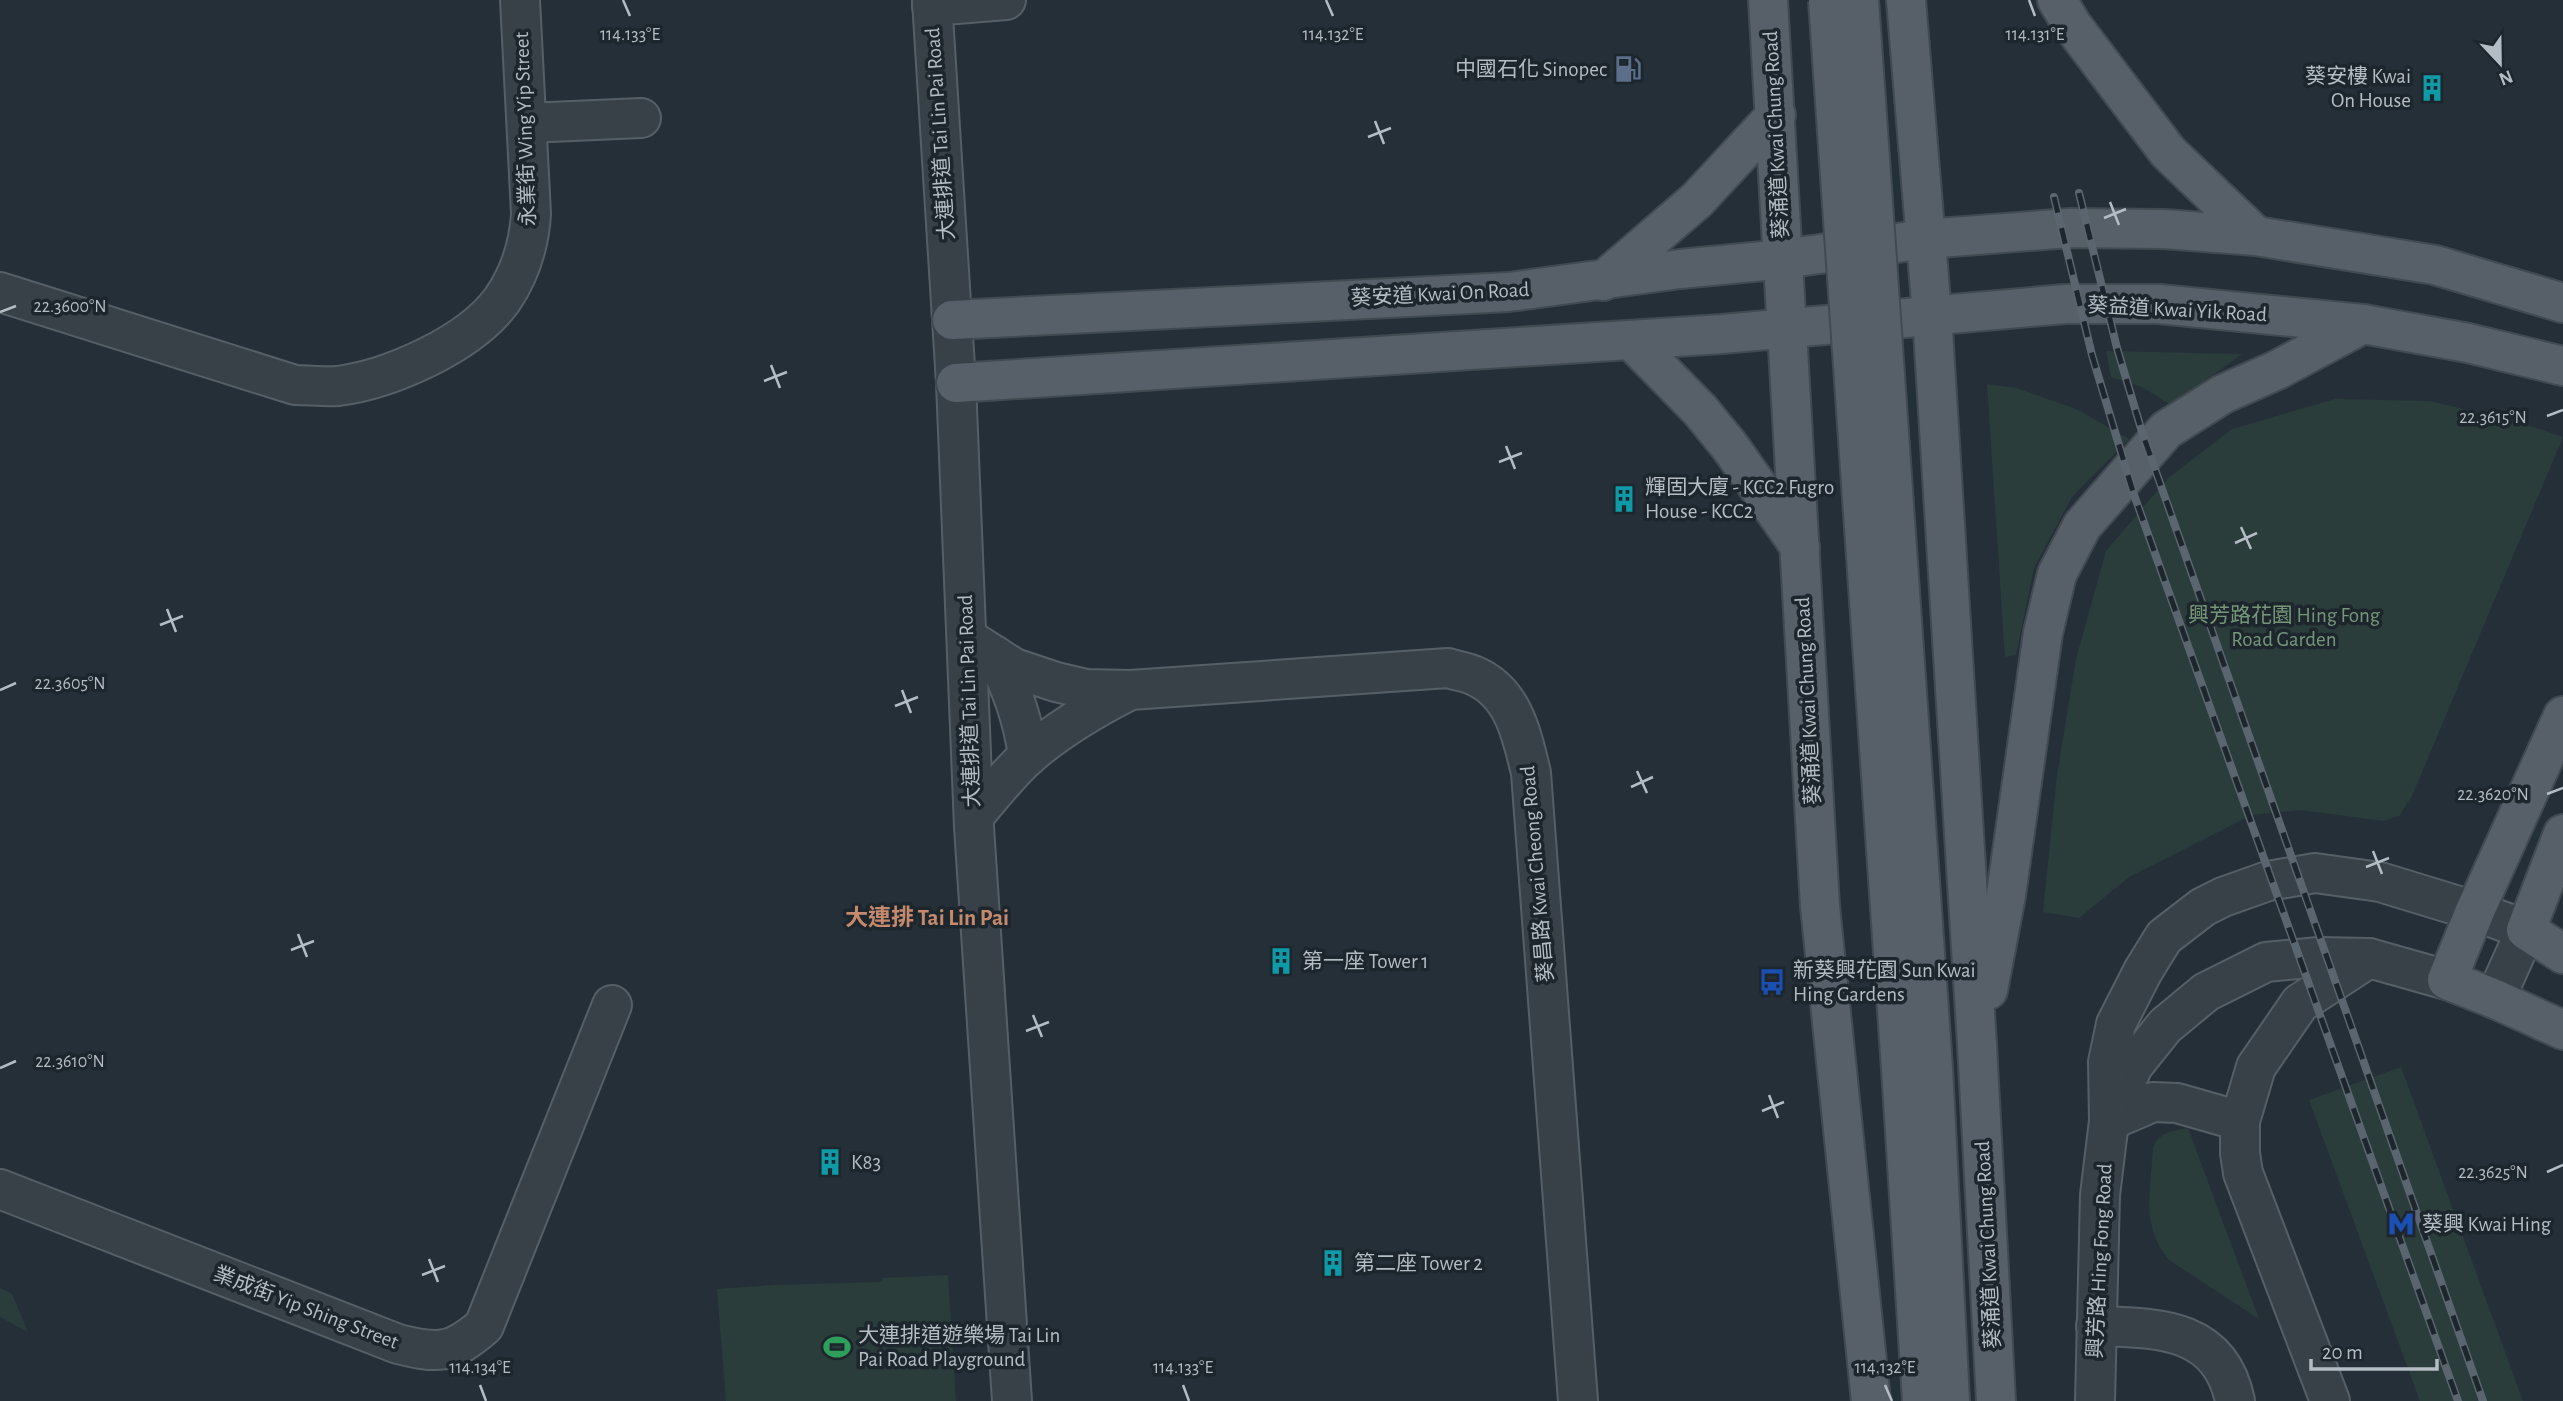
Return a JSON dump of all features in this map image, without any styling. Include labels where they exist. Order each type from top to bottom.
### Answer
[{"type":"main road","name":"葵涌道 Kwai Chung Road","points":[[1768,0],[1784,259],[1788,382],[1825,965],[1871,1401]]},
{"type":"main road","points":[[1828,0],[1917,1068],[1951,1401]]},
{"type":"main road","points":[[1859,0],[1917,1068],[1922,1401]]},
{"type":"main road","name":"葵涌道 Kwai Chung Road","points":[[1906,0],[1932,314],[1978,1045],[1996,1401]]},
{"type":"main road","points":[[2057,0],[2072,25],[2168,152],[2256,236]]},
{"type":"main road","points":[[1603,281],[1697,200],[1776,114]]},
{"type":"main road","points":[[1925,239],[2070,228],[2164,229],[2256,236],[2435,265],[2563,303]]},
{"type":"main road","name":"葵安道 Kwai On Road","points":[[952,320],[1509,292],[1925,239]]},
{"type":"main road","name":"葵益道 Kwai Yik Road","points":[[1787,328],[2065,304],[2159,304],[2363,324],[2468,342],[2563,366]]},
{"type":"main road","points":[[1978,1045],[2007,895],[2043,633],[2057,574],[2082,526],[2166,430],[2223,394],[2277,370],[2363,324]]},
{"type":"main road","points":[[956,383],[1632,341],[1787,328]]},
{"type":"main road","points":[[1632,341],[1687,396],[1724,439],[1800,547]]},
{"type":"main road","points":[[2447,980],[2475,911],[2563,716]]},
{"type":"main road","points":[[2563,834],[2526,930],[2563,954]]},
{"type":"main road","name":"興芳路 Hing Fong Road","points":[[2447,980],[2563,1030]]},
{"type":"street","name":"永業街 Wing Yip Street","points":[[0,292],[295,385],[335,386],[373,379],[423,358],[463,335],[500,302],[516,277],[526,247],[531,214],[520,0]]},
{"type":"street","points":[[932,3],[1006,0]]},
{"type":"street","name":"大連排道 Tai Lin Pai Road","points":[[932,3],[956,383],[981,646],[974,816],[1012,1401]]},
{"type":"street","points":[[527,122],[641,118]]},
{"type":"street","points":[[981,646],[1010,684],[1024,730],[1028,756]]},
{"type":"street","name":"葵昌路 Kwai Cheong Road","points":[[981,646],[1014,668],[1086,689],[1130,691],[1448,668],[1476,676],[1507,702],[1520,731],[1531,773],[1578,1401]]},
{"type":"street","points":[[974,816],[1028,756],[1092,710],[1130,691]]},
{"type":"street","name":"興芳路 Hing Fong Road","points":[[2095,1401],[2100,1195],[2109,1121],[2108,1062],[2116,1024],[2164,937],[2203,907],[2268,881],[2315,873],[2380,882],[2475,911],[2526,930]]},
{"type":"street","points":[[2495,999],[2526,930]]},
{"type":"street","name":"興芳路 Hing Fong Road","points":[[2109,1121],[2133,1066],[2165,1026],[2206,992],[2266,962],[2319,957],[2370,958],[2447,980]]},
{"type":"street","points":[[2326,1398],[2243,1173],[2240,1121],[2256,1067],[2300,1003],[2370,958]]},
{"type":"street","name":"業成街 Yip Shing Street","points":[[0,1189],[398,1345],[420,1350],[443,1350],[463,1344],[484,1326],[612,1005]]},
{"type":"street","points":[[2109,1121],[2153,1102],[2196,1107],[2240,1121]]},
{"type":"street","points":[[2096,1326],[2146,1328],[2190,1338],[2208,1350],[2221,1366],[2235,1401]]},
{"type":"green space","points":[[2106,351],[2242,354],[2171,405],[2142,387],[2111,377]]},
{"type":"green space","points":[[1987,384],[2016,388],[2076,409],[2129,439],[2072,497],[2034,568],[2016,655],[2005,657]]},
{"type":"green space","name":"興芳路花園 Hing Fong Road Garden","points":[[2335,399],[2430,401],[2518,422],[2563,437],[2412,796],[2399,816],[2384,821],[2301,810],[2252,815],[2129,877],[2079,918],[2043,912],[2057,775],[2076,659],[2106,551],[2167,479],[2232,429]]},
{"type":"green space","name":"葵興 Kwai Hing","points":[[2401,1067],[2523,1401],[2420,1401],[2309,1100]]},
{"type":"green space","points":[[2188,1128],[2259,1319],[2169,1260],[2154,1234],[2149,1207],[2153,1148],[2162,1135]]},
{"type":"green space","name":"大連排道遊樂場 Tai Lin Pai Road Playground","points":[[948,1275],[956,1401],[726,1401],[717,1289],[882,1282],[883,1278]]},
{"type":"green space","points":[[0,1288],[12,1294],[28,1332],[0,1317]]},
{"type":"railway","points":[[2079,193],[2117,348],[2142,432],[2483,1401]]},
{"type":"railway","points":[[2054,197],[2092,355],[2133,492],[2458,1401]]},
{"type":"place","name":"中國石化 Sinopec","points":[[1628,69]]},
{"type":"place","name":"葵安樓 Kwai On House","points":[[2432,88]]},
{"type":"place","name":"輝固大廈 - KCC2 Fugro House - KCC2","points":[[1624,499]]},
{"type":"place","name":"第一座 Tower 1","points":[[1281,961]]},
{"type":"place","name":"新葵興花園 Sun Kwai Hing Gardens","points":[[1772,982]]},
{"type":"place","name":"K83","points":[[830,1162]]},
{"type":"place","name":"葵興 Kwai Hing","points":[[2401,1224]]},
{"type":"place","name":"第二座 Tower 2","points":[[1333,1263]]},
{"type":"place","name":"大連排道遊樂場 Tai Lin Pai Road Playground","points":[[837,1347]]},
{"type":"district","name":"大連排 Tai Lin Pai","points":[[927,918]]}]
